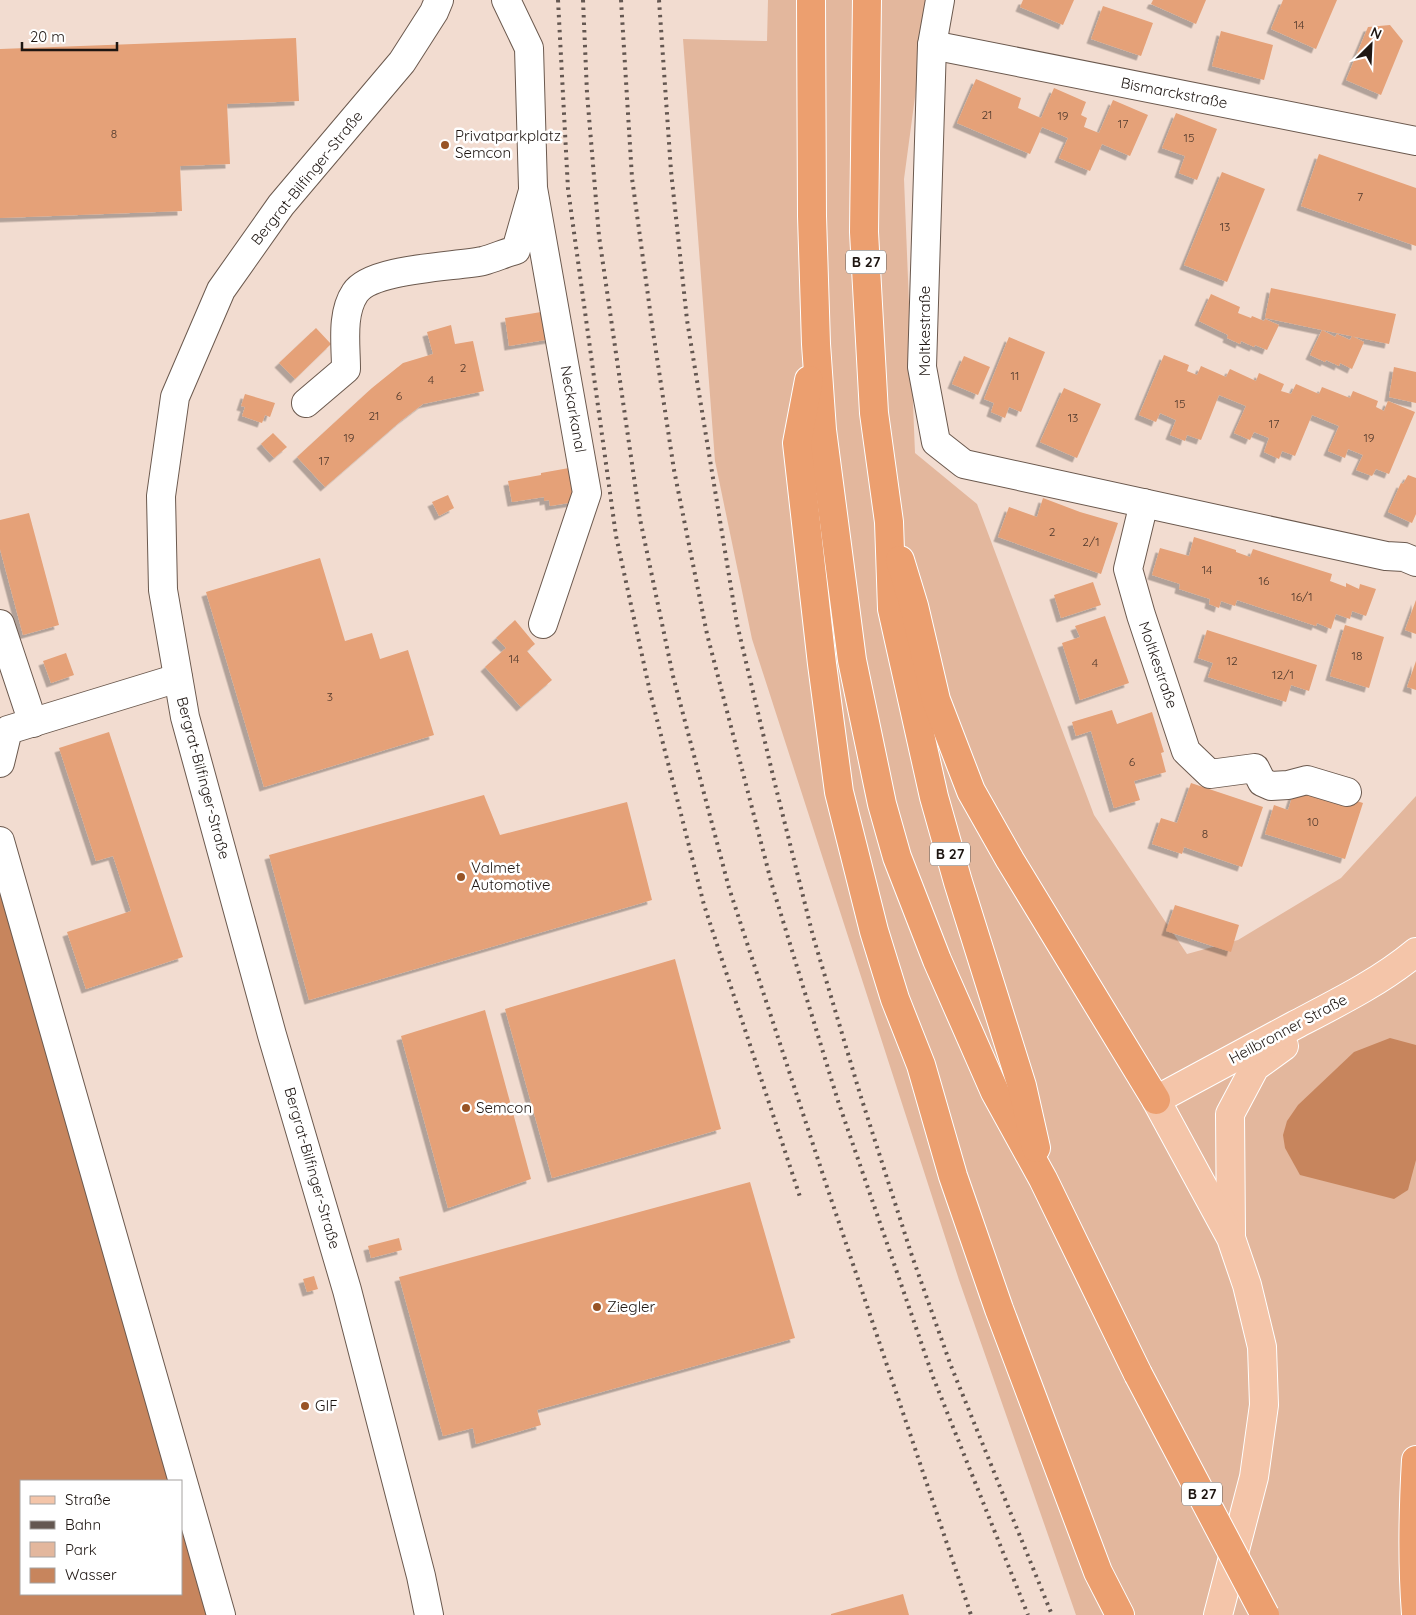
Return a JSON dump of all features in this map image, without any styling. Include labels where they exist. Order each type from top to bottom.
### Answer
[{"type":"highway","name":"B 27","points":[[811,0],[812,216],[816,344],[822,430],[852,660],[882,804],[897,857],[937,960],[995,1092],[1044,1178],[1138,1374],[1265,1615]]},
{"type":"highway","name":"B 27","points":[[867,0],[864,232],[874,413],[889,522],[892,609],[934,797],[958,882],[1022,1086],[1044,1178]]},
{"type":"highway","points":[[816,344],[797,443],[822,664],[839,792],[874,931],[895,999],[921,1065],[956,1185],[999,1309],[1098,1572],[1120,1615]]},
{"type":"highway","points":[[889,522],[914,606],[936,700],[972,792],[1015,868],[1156,1100]]},
{"type":"highway","points":[[1416,1460],[1414,1490],[1416,1614]]},
{"type":"main road","name":"Heilbronner Straße","points":[[1156,1100],[1354,994],[1397,967],[1416,952]]},
{"type":"main road","points":[[1231,1238],[1230,1114],[1255,1067],[1354,994]]},
{"type":"main road","points":[[1156,1100],[1231,1238],[1247,1285],[1262,1347],[1264,1405],[1254,1477],[1218,1615]]},
{"type":"street","name":"Bergrat-Bilfinger-Straße","points":[[429,1615],[421,1576],[347,1290],[272,1035],[185,717],[163,590],[161,496],[175,397],[221,290],[282,205],[402,62],[434,12],[439,0]]},
{"type":"street","name":"Neckarkanal","points":[[506,0],[529,48],[533,188],[587,493],[542,624]]},
{"type":"street","name":"Moltkestraße","points":[[940,0],[932,45],[922,367],[936,442],[964,464],[1386,556],[1404,557],[1416,562]]},
{"type":"street","name":"Bismarckstraße","points":[[932,45],[1416,141]]},
{"type":"street","name":"Neckarkanal","points":[[306,404],[346,368],[346,315],[355,293],[368,281],[422,268],[482,261],[516,250],[533,188]]},
{"type":"street","name":"Moltkestraße","points":[[1144,503],[1128,569],[1141,615],[1186,751],[1210,774],[1255,768],[1262,782],[1271,786],[1288,785],[1307,780],[1347,792]]},
{"type":"street","points":[[0,624],[33,723]]},
{"type":"street","points":[[0,763],[8,730],[178,678]]},
{"type":"street","points":[[0,841],[221,1615]]},
{"type":"green space","points":[[768,0],[928,0],[904,179],[915,453],[977,504],[1094,815],[1187,954],[1238,940],[1341,878],[1416,796],[1416,1615],[1076,1615],[959,1280],[752,639],[715,461],[683,39],[767,41]]},
{"type":"water","points":[[0,878],[170,1480],[20,1480],[20,1595],[182,1595],[182,1526],[207,1615],[0,1615]]},
{"type":"water","points":[[1390,1038],[1416,1045],[1416,1160],[1408,1190],[1394,1199],[1300,1175],[1285,1148],[1283,1135],[1287,1121],[1298,1105],[1354,1052]]},
{"type":"building","points":[[1023,0],[1074,0],[1063,25],[1020,7]]},
{"type":"building","points":[[1153,0],[1206,0],[1196,24],[1151,4]]},
{"type":"building","points":[[1283,0],[1337,0],[1316,49],[1271,29]]},
{"type":"building","points":[[1103,6],[1153,23],[1141,56],[1091,39]]},
{"type":"building","points":[[1390,25],[1403,41],[1381,95],[1346,80],[1368,27]]},
{"type":"building","points":[[1221,31],[1273,45],[1264,80],[1212,66]]},
{"type":"building","points":[[296,38],[299,101],[227,104],[230,164],[180,166],[182,211],[0,218],[0,49]]},
{"type":"building","points":[[976,79],[1021,98],[1018,108],[1041,118],[1054,88],[1086,102],[1081,115],[1087,118],[1084,127],[1099,133],[1113,100],[1148,115],[1130,156],[1102,144],[1090,171],[1059,158],[1068,138],[1042,127],[1030,154],[957,123]]},
{"type":"building","points":[[1176,113],[1217,129],[1197,180],[1179,173],[1185,156],[1162,148]]},
{"type":"building","points":[[1319,154],[1416,188],[1416,246],[1301,206]]},
{"type":"building","points":[[1222,172],[1265,189],[1227,282],[1184,265]]},
{"type":"building","points":[[1271,288],[1396,314],[1389,344],[1353,336],[1364,342],[1352,369],[1340,363],[1339,366],[1326,360],[1325,362],[1310,355],[1322,330],[1265,318]],"holes":[[[1322,330],[1352,336],[1350,340],[1337,334],[1335,337]]]},
{"type":"building","points":[[1211,294],[1240,307],[1238,313],[1264,321],[1265,319],[1279,325],[1267,350],[1241,341],[1240,344],[1227,338],[1228,335],[1199,321]]},
{"type":"building","points":[[547,311],[551,339],[509,346],[505,318]]},
{"type":"building","points":[[451,325],[455,344],[473,341],[484,391],[423,404],[325,487],[297,457],[372,388],[403,363],[433,354],[427,332]]},
{"type":"building","points":[[316,328],[331,344],[295,379],[279,363]]},
{"type":"building","points":[[1009,337],[1045,352],[1021,412],[1009,407],[1005,418],[991,412],[994,403],[984,399]]},
{"type":"building","points":[[1164,355],[1189,365],[1187,371],[1197,375],[1201,366],[1226,377],[1230,369],[1256,381],[1259,373],[1284,384],[1281,391],[1291,394],[1296,384],[1319,394],[1322,387],[1350,398],[1353,391],[1378,401],[1376,407],[1384,411],[1388,401],[1415,412],[1389,474],[1376,469],[1372,476],[1356,470],[1363,455],[1348,449],[1345,458],[1328,451],[1339,426],[1312,415],[1295,456],[1282,451],[1279,459],[1264,452],[1269,438],[1254,432],[1250,440],[1234,433],[1246,406],[1219,395],[1201,440],[1187,435],[1185,441],[1170,435],[1176,420],[1160,413],[1156,422],[1139,415]]},
{"type":"building","points":[[964,356],[990,367],[978,395],[952,384]]},
{"type":"building","points":[[1394,367],[1416,372],[1416,403],[1389,397]]},
{"type":"building","points":[[1064,388],[1101,404],[1077,458],[1040,442]]},
{"type":"building","points":[[245,394],[275,403],[270,417],[265,415],[262,423],[242,416],[245,407],[241,406]]},
{"type":"building","points":[[273,433],[287,447],[274,458],[261,444]]},
{"type":"building","points":[[569,468],[575,502],[550,506],[549,500],[544,501],[544,497],[512,502],[508,481]]},
{"type":"building","points":[[1408,475],[1416,478],[1416,514],[1412,523],[1388,512],[1401,483],[1403,484]]},
{"type":"building","points":[[448,495],[454,508],[439,516],[432,502]]},
{"type":"building","points":[[1043,498],[1080,512],[1118,523],[1101,574],[998,537],[1009,507],[1037,517]]},
{"type":"building","points":[[29,513],[59,625],[23,635],[0,549],[0,520]]},
{"type":"building","points":[[1194,537],[1236,550],[1236,552],[1250,557],[1253,549],[1332,574],[1330,581],[1346,587],[1346,583],[1359,589],[1360,584],[1376,589],[1366,616],[1352,611],[1350,619],[1336,614],[1331,629],[1317,623],[1316,626],[1237,600],[1235,606],[1221,601],[1219,608],[1209,604],[1210,599],[1179,589],[1180,584],[1152,575],[1160,548],[1189,556]]},
{"type":"building","points":[[320,558],[345,641],[372,633],[380,659],[408,650],[434,735],[264,787],[206,592]]},
{"type":"building","points":[[1093,582],[1101,605],[1061,618],[1054,595]]},
{"type":"building","points":[[1416,600],[1416,634],[1405,630]]},
{"type":"building","points":[[1105,616],[1129,683],[1080,700],[1062,643],[1080,637],[1075,626]]},
{"type":"building","points":[[515,620],[535,644],[527,651],[552,680],[521,707],[485,667],[506,648],[496,638]]},
{"type":"building","points":[[1345,625],[1384,637],[1369,688],[1330,676]]},
{"type":"building","points":[[1207,630],[1317,665],[1309,691],[1291,685],[1286,702],[1208,677],[1213,663],[1198,658]]},
{"type":"building","points":[[66,653],[74,675],[51,683],[43,661]]},
{"type":"building","points":[[1416,661],[1416,690],[1407,687]]},
{"type":"building","points":[[1112,710],[1117,724],[1152,712],[1164,752],[1161,753],[1166,772],[1134,781],[1140,800],[1114,808],[1091,731],[1076,736],[1072,722]]},
{"type":"building","points":[[109,732],[183,957],[86,989],[67,932],[131,911],[113,856],[96,861],[59,748]]},
{"type":"building","points":[[1297,782],[1363,803],[1345,859],[1265,834],[1274,805],[1288,810]]},
{"type":"building","points":[[1191,783],[1263,807],[1242,867],[1184,847],[1182,854],[1152,844],[1161,818],[1177,823]]},
{"type":"building","name":"Valmet Automotive","points":[[484,795],[500,835],[627,802],[652,900],[309,1000],[269,855]]},
{"type":"building","points":[[1175,905],[1239,925],[1231,952],[1166,931]]},
{"type":"building","points":[[675,959],[721,1129],[552,1178],[505,1009]]},
{"type":"building","name":"Semcon","points":[[485,1010],[531,1179],[448,1208],[401,1036]]},
{"type":"building","name":"Ziegler","points":[[750,1182],[795,1338],[537,1410],[541,1425],[476,1444],[473,1428],[443,1436],[399,1277]]},
{"type":"building","points":[[399,1238],[402,1250],[371,1258],[368,1246]]},
{"type":"building","points":[[314,1276],[318,1289],[307,1292],[303,1279]]},
{"type":"building","points":[[903,1594],[909,1615],[831,1615],[831,1614]]},
{"type":"railway","points":[[558,0],[568,189],[616,536],[650,692],[704,905],[800,1197]]},
{"type":"railway","points":[[583,0],[587,93],[599,236],[640,519],[673,676],[729,888],[971,1615]]},
{"type":"railway","points":[[621,0],[632,178],[674,470],[707,634],[772,885],[838,1101],[933,1377],[1028,1615]]},
{"type":"railway","points":[[659,0],[671,171],[687,320],[737,624],[774,780],[813,936],[860,1094],[912,1256],[951,1366],[1052,1615]]},
{"type":"place","name":"Privatparkplatz Semcon","points":[[445,145]]},
{"type":"place","name":"Valmet Automotive","points":[[461,877]]},
{"type":"place","name":"Semcon","points":[[466,1108]]},
{"type":"place","name":"Ziegler","points":[[597,1307]]},
{"type":"place","name":"GIF","points":[[305,1406]]}]
